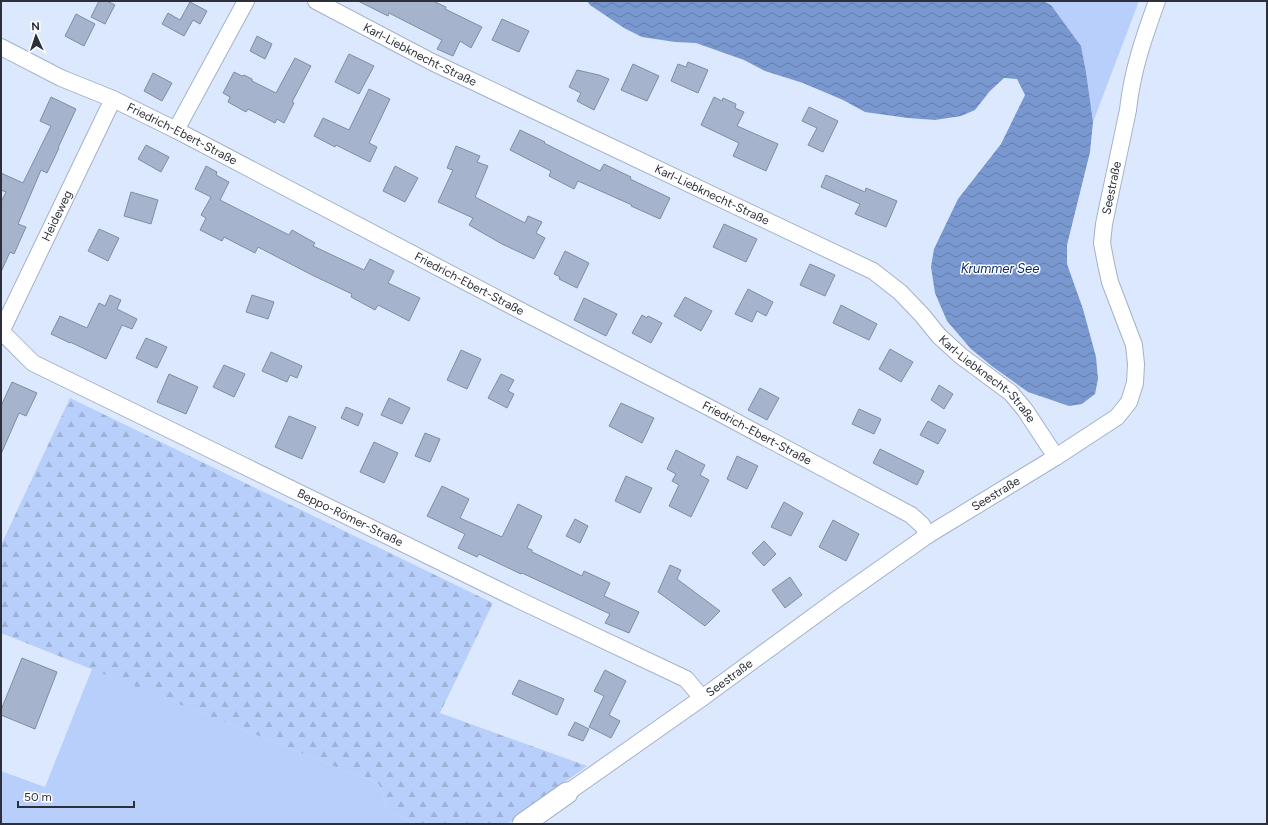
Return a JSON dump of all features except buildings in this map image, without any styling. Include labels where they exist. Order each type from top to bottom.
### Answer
[{"type":"street","points":[[176,130],[246,1]]},
{"type":"street","name":"Karl-Liebknecht-Straße","points":[[316,1],[432,62],[873,271],[900,292],[922,315],[939,336],[961,356],[1011,393],[1025,410],[1056,457]]},
{"type":"street","name":"Seestraße","points":[[523,824],[702,698],[928,535],[1056,457],[1117,417],[1129,402],[1135,383],[1136,364],[1134,345],[1110,282],[1102,243],[1104,224],[1128,110],[1137,58],[1157,1]]},
{"type":"street","name":"Friedrich-Ebert-Straße","points":[[1,47],[61,78],[113,99],[176,130],[529,315],[712,408],[911,515],[922,525],[928,535]]},
{"type":"street","name":"Heideweg","points":[[1,331],[113,99]]},
{"type":"street","name":"Beppo-Römer-Straße","points":[[1,331],[33,363],[528,605],[686,680],[702,698]]},
{"type":"green space","points":[[1043,1],[1139,1],[1093,122],[1081,46],[1051,5]]},
{"type":"green space","points":[[70,398],[493,603],[440,713],[587,766],[507,824],[417,824],[388,811],[379,784],[1,633],[1,545]]},
{"type":"green space","points":[[92,669],[379,784],[388,811],[417,824],[1,824],[1,771],[45,787]]},
{"type":"water","name":"Krummer See","points":[[587,1],[1043,1],[1051,5],[1081,46],[1093,122],[1090,152],[1067,245],[1067,264],[1083,309],[1096,357],[1098,379],[1095,394],[1082,404],[1069,406],[1028,392],[971,349],[947,321],[935,293],[931,267],[934,249],[958,199],[1001,144],[1025,95],[1017,79],[1004,78],[990,91],[975,110],[961,116],[935,120],[865,112],[843,100],[803,83],[765,71],[744,60],[696,43],[675,42],[642,37],[624,28],[590,5]]}]
